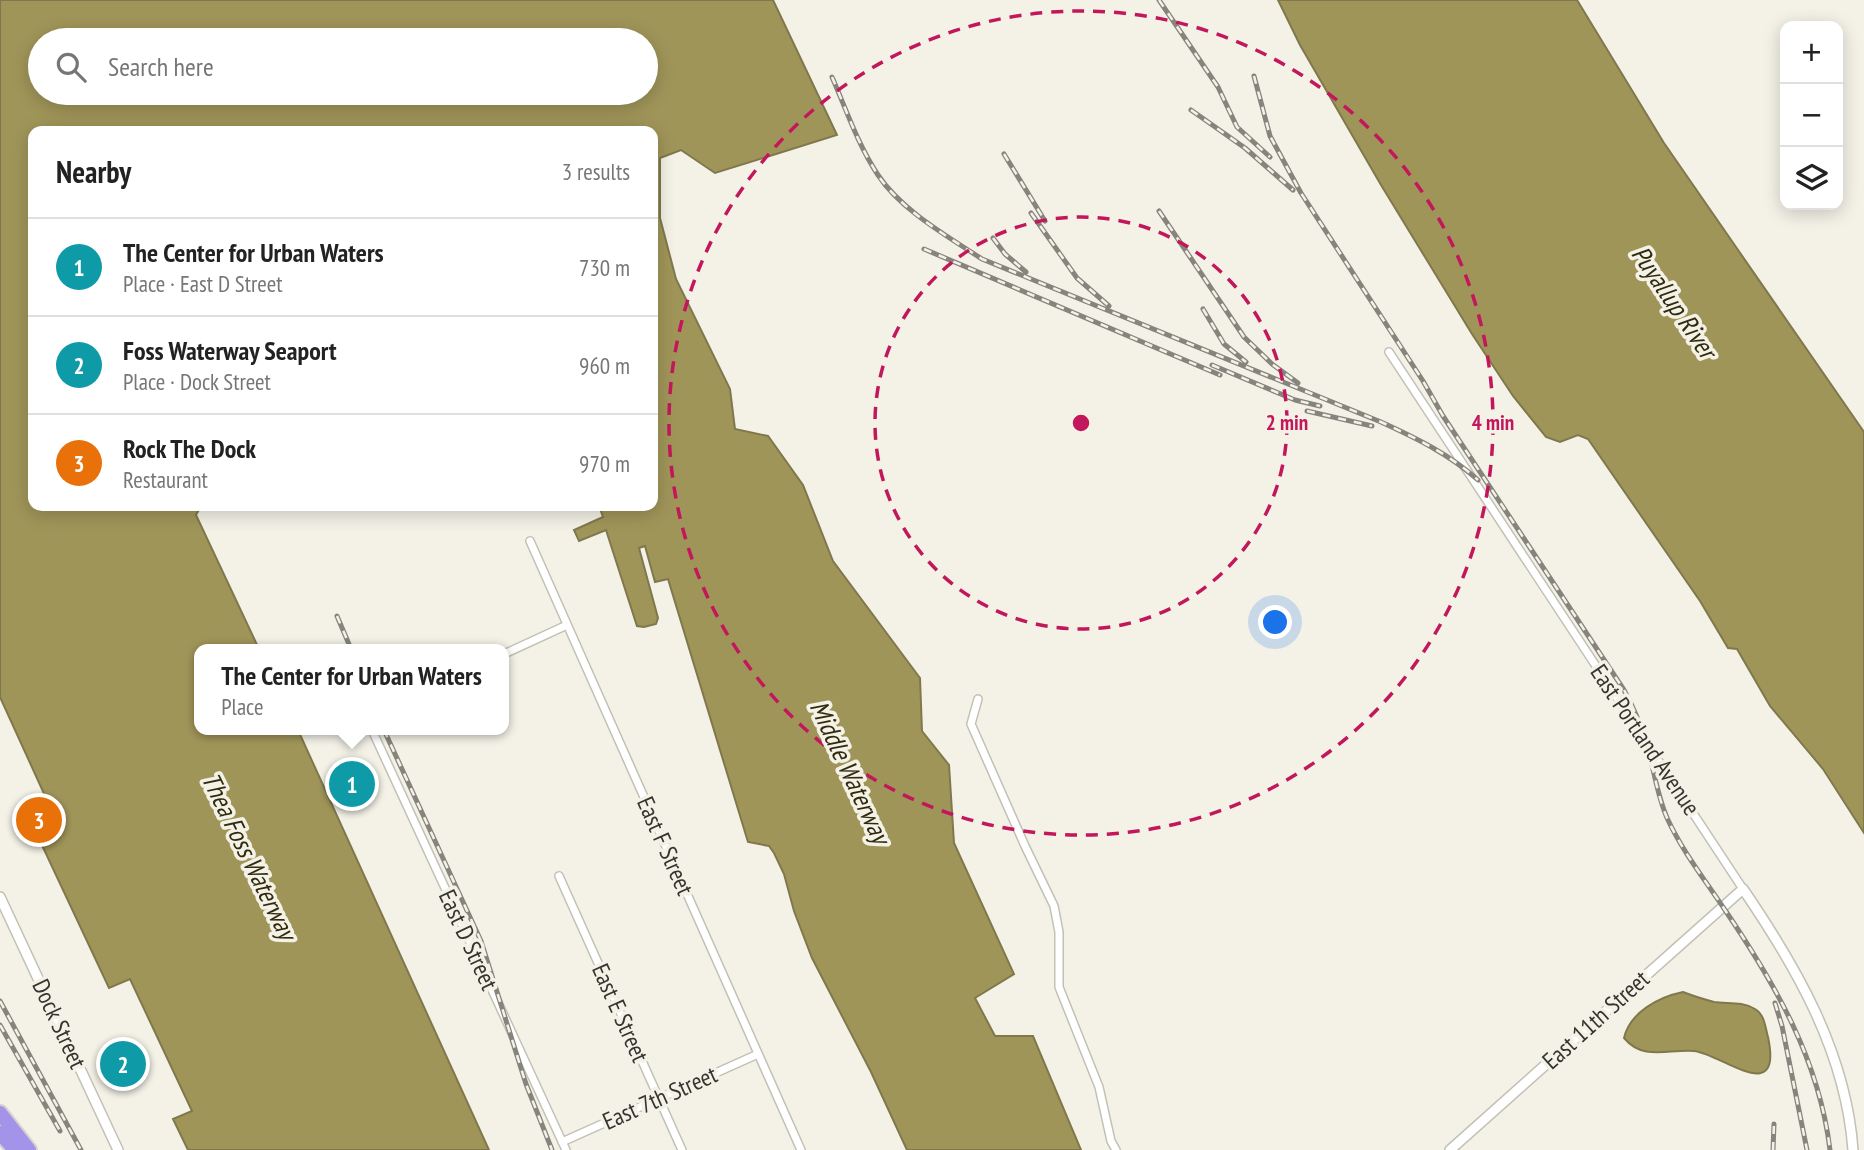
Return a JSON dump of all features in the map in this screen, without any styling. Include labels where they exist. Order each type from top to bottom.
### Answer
[{"type":"highway","points":[[0,1113],[29,1150]]},
{"type":"highway","points":[[0,1133],[15,1150]]},
{"type":"highway","points":[[0,1142],[6,1150]]},
{"type":"street","name":"East Portland Avenue","points":[[1389,352],[1790,964],[1831,1046],[1844,1094],[1853,1150]]},
{"type":"street","name":"East F Street","points":[[530,541],[801,1150]]},
{"type":"street","points":[[509,652],[567,625]]},
{"type":"street","points":[[978,699],[971,724],[1024,846],[1054,906],[1059,932],[1059,986],[1099,1087],[1111,1141],[1116,1150]]},
{"type":"street","name":"East D Street","points":[[374,735],[564,1146]]},
{"type":"street","name":"East E Street","points":[[559,876],[682,1150]]},
{"type":"street","name":"East 11th Street","points":[[1450,1150],[1743,889]]},
{"type":"street","name":"Dock Street","points":[[0,897],[118,1150]]},
{"type":"street","name":"East 7th Street","points":[[564,1146],[758,1054]]},
{"type":"water","points":[[0,0],[773,0],[837,135],[715,173],[681,150],[660,158],[660,218],[676,279],[730,389],[735,429],[768,436],[803,485],[833,561],[920,678],[922,731],[949,765],[954,843],[1014,974],[975,998],[995,1036],[1033,1036],[1081,1150],[907,1150],[871,1072],[812,958],[794,911],[784,874],[774,853],[769,846],[748,842],[668,579],[655,582],[645,546],[639,548],[658,618],[656,624],[637,626],[606,530],[579,541],[574,530],[603,517],[601,511],[658,511],[658,126],[28,126],[28,511],[198,511],[196,515],[257,644],[194,644],[194,735],[300,735],[489,1150],[188,1150],[173,1119],[192,1111],[130,979],[109,988],[40,841],[61,831],[0,697]]},
{"type":"water","name":"Puyallup River","points":[[1278,0],[1577,0],[1664,143],[1864,432],[1864,833],[1823,769],[1770,706],[1737,649],[1728,648],[1700,601],[1588,439],[1578,435],[1560,442],[1546,437],[1513,396],[1381,185],[1300,45]]},
{"type":"water","points":[[1683,992],[1714,1002],[1750,1006],[1761,1014],[1768,1037],[1770,1058],[1767,1070],[1759,1073],[1747,1072],[1694,1051],[1648,1052],[1631,1045],[1624,1038],[1639,1013],[1655,1002]]},
{"type":"railway","points":[[1159,0],[1218,87],[1237,127],[1270,157]]},
{"type":"railway","points":[[1254,76],[1270,136],[1301,193],[1443,416],[1624,690],[1643,733],[1661,800],[1674,832],[1761,966],[1792,1024],[1816,1085],[1830,1150]]},
{"type":"railway","points":[[832,77],[864,152],[888,188],[926,222],[982,259],[1381,422],[1444,454],[1478,480]]},
{"type":"railway","points":[[1191,110],[1245,148],[1293,190]]},
{"type":"railway","points":[[1004,154],[1045,221]]},
{"type":"railway","points":[[1159,211],[1244,337],[1272,364],[1298,383]]},
{"type":"railway","points":[[1031,213],[1077,278],[1109,306]]},
{"type":"railway","points":[[993,238],[1005,254],[1026,272]]},
{"type":"railway","points":[[924,249],[1220,375]]},
{"type":"railway","points":[[1203,309],[1224,344],[1246,362]]},
{"type":"railway","points":[[1212,365],[1295,400],[1320,406]]},
{"type":"railway","points":[[1307,411],[1372,426]]},
{"type":"railway","points":[[337,616],[349,644]]},
{"type":"railway","points":[[386,735],[481,941],[526,1084],[552,1150]]},
{"type":"railway","points":[[0,1001],[81,1150]]},
{"type":"railway","points":[[1775,1003],[1807,1150]]},
{"type":"railway","points":[[0,1025],[60,1131]]},
{"type":"railway","points":[[1773,1150],[1774,1124]]},
{"type":"place","name":"The Center for Urban Waters","points":[[352,784]]},
{"type":"place","name":"Rock The Dock","points":[[39,820]]},
{"type":"place","name":"Foss Waterway Seaport","points":[[123,1064]]},
{"type":"water label","name":"Middle Waterway","points":[[850,772]]},
{"type":"water label","name":"Thea Foss Waterway","points":[[249,856]]}]
